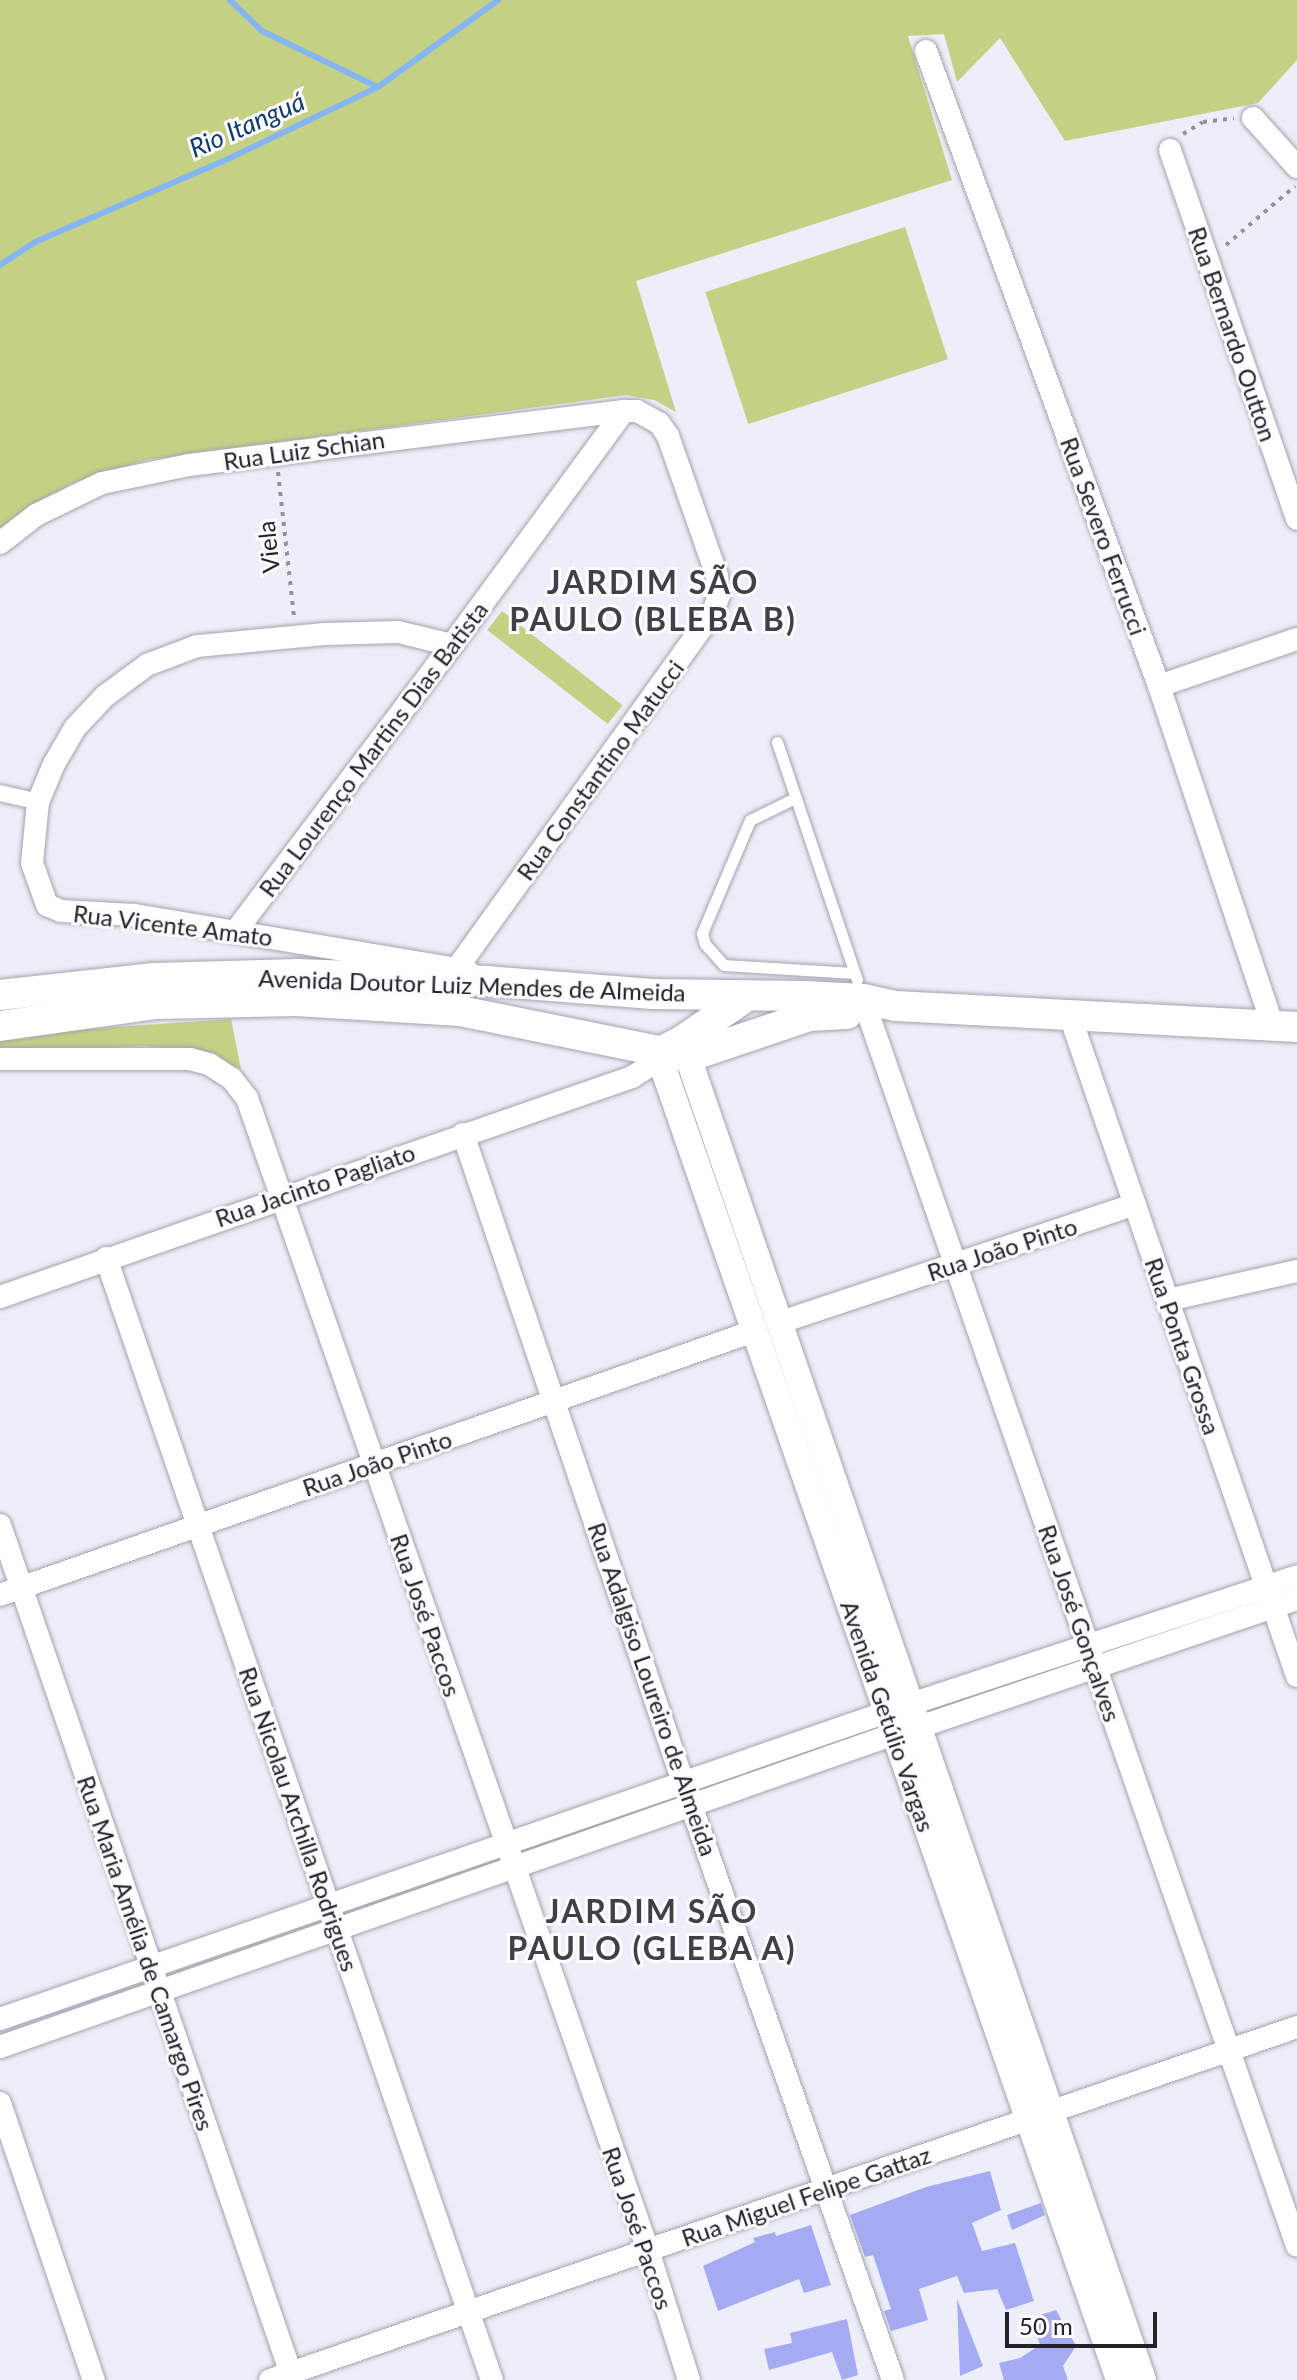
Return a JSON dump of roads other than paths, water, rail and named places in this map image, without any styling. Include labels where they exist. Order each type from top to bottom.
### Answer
[{"type":"main road","name":"Avenida Doutor Luiz Mendes de Almeida","points":[[0,995],[154,978],[413,969],[487,981],[652,994],[871,998],[1070,1016],[1285,1026]]},
{"type":"main road","points":[[652,994],[672,1015],[665,1049]]},
{"type":"main road","points":[[665,1049],[747,996]]},
{"type":"main road","name":"Avenida Doutor Luiz Mendes de Almeida","points":[[0,1026],[156,1004],[296,1001],[460,1011],[665,1049],[809,1016],[871,998]]},
{"type":"street","name":"Rua Severo Ferrucci","points":[[926,51],[1285,1026]]},
{"type":"street","points":[[1253,118],[1297,167]]},
{"type":"street","name":"Rua Bernardo Outton","points":[[1170,150],[1297,519]]},
{"type":"street","name":"Rua Luiz Schian","points":[[0,543],[36,515],[102,483],[189,465],[624,411]]},
{"type":"street","name":"Rua Lourenço Martins Dias Batista","points":[[235,932],[624,411]]},
{"type":"street","name":"Rua Constantino Matucci","points":[[458,967],[713,612],[719,595],[717,576],[668,436],[649,415],[624,411]]},
{"type":"street","name":"Rua Vicente Amato","points":[[452,645],[398,632],[296,636],[197,646],[147,665],[105,696],[75,728],[54,764],[38,802],[32,863],[47,905],[61,911],[134,915],[235,932],[413,969],[458,967],[487,981]]},
{"type":"street","points":[[1159,686],[1297,639]]},
{"type":"street","points":[[0,793],[38,802]]},
{"type":"street","name":"Rua José Gonçalves","points":[[871,998],[956,1264],[1297,2246]]},
{"type":"street","name":"Rua Ponta Grossa","points":[[1070,1016],[1297,1676]]},
{"type":"street","name":"Rua Jacinto Pagliato","points":[[0,1297],[632,1077],[648,1067],[665,1049]]},
{"type":"street","name":"Avenida Getúlio Vargas","points":[[665,1049],[766,1327],[1039,2116],[1119,2380]]},
{"type":"street","name":"Rua José Paccos","points":[[0,1059],[190,1059],[209,1064],[232,1079],[247,1098],[512,1868],[648,2250],[689,2380]]},
{"type":"street","name":"Rua Adalgiso Loureiro de Almeida","points":[[463,1134],[691,1805],[893,2380]]},
{"type":"street","name":"Rua João Pinto","points":[[11,1592],[766,1327],[1135,1204]]},
{"type":"street","name":"Rua Nicolau Archilla Rodrigues","points":[[106,1258],[492,2380]]},
{"type":"street","points":[[1168,1300],[1297,1271]]},
{"type":"street","name":"Rua Maria Amélia de Camargo Pires","points":[[0,1525],[11,1592],[160,1991],[284,2378]]},
{"type":"street","points":[[0,2019],[684,1783],[903,1719],[1269,1596],[1297,1576]]},
{"type":"street","points":[[1269,1596],[1297,1599]]},
{"type":"street","points":[[0,2047],[691,1805],[903,1719]]},
{"type":"street","name":"Rua Miguel Felipe Gattaz","points":[[284,2378],[1297,2027]]},
{"type":"street","points":[[0,2103],[94,2380]]},
{"type":"street","name":"Avenida Getúlio Vargas","points":[[1039,2116],[1143,2380]]},
{"type":"lane","points":[[777,742],[795,798],[871,998]]},
{"type":"lane","points":[[795,798],[750,820],[702,933],[705,944],[724,965],[871,998]]},
{"type":"waterway","points":[[230,0],[262,31],[378,87]]},
{"type":"waterway","name":"Rio Itanguá","points":[[0,265],[35,242],[230,158],[378,87],[498,0]]},
{"type":"district","name":"JARDIM SÃO PAULO (BLEBA B)","points":[[653,602]]},
{"type":"district","name":"JARDIM SÃO PAULO (GLEBA A)","points":[[652,1930]]}]
